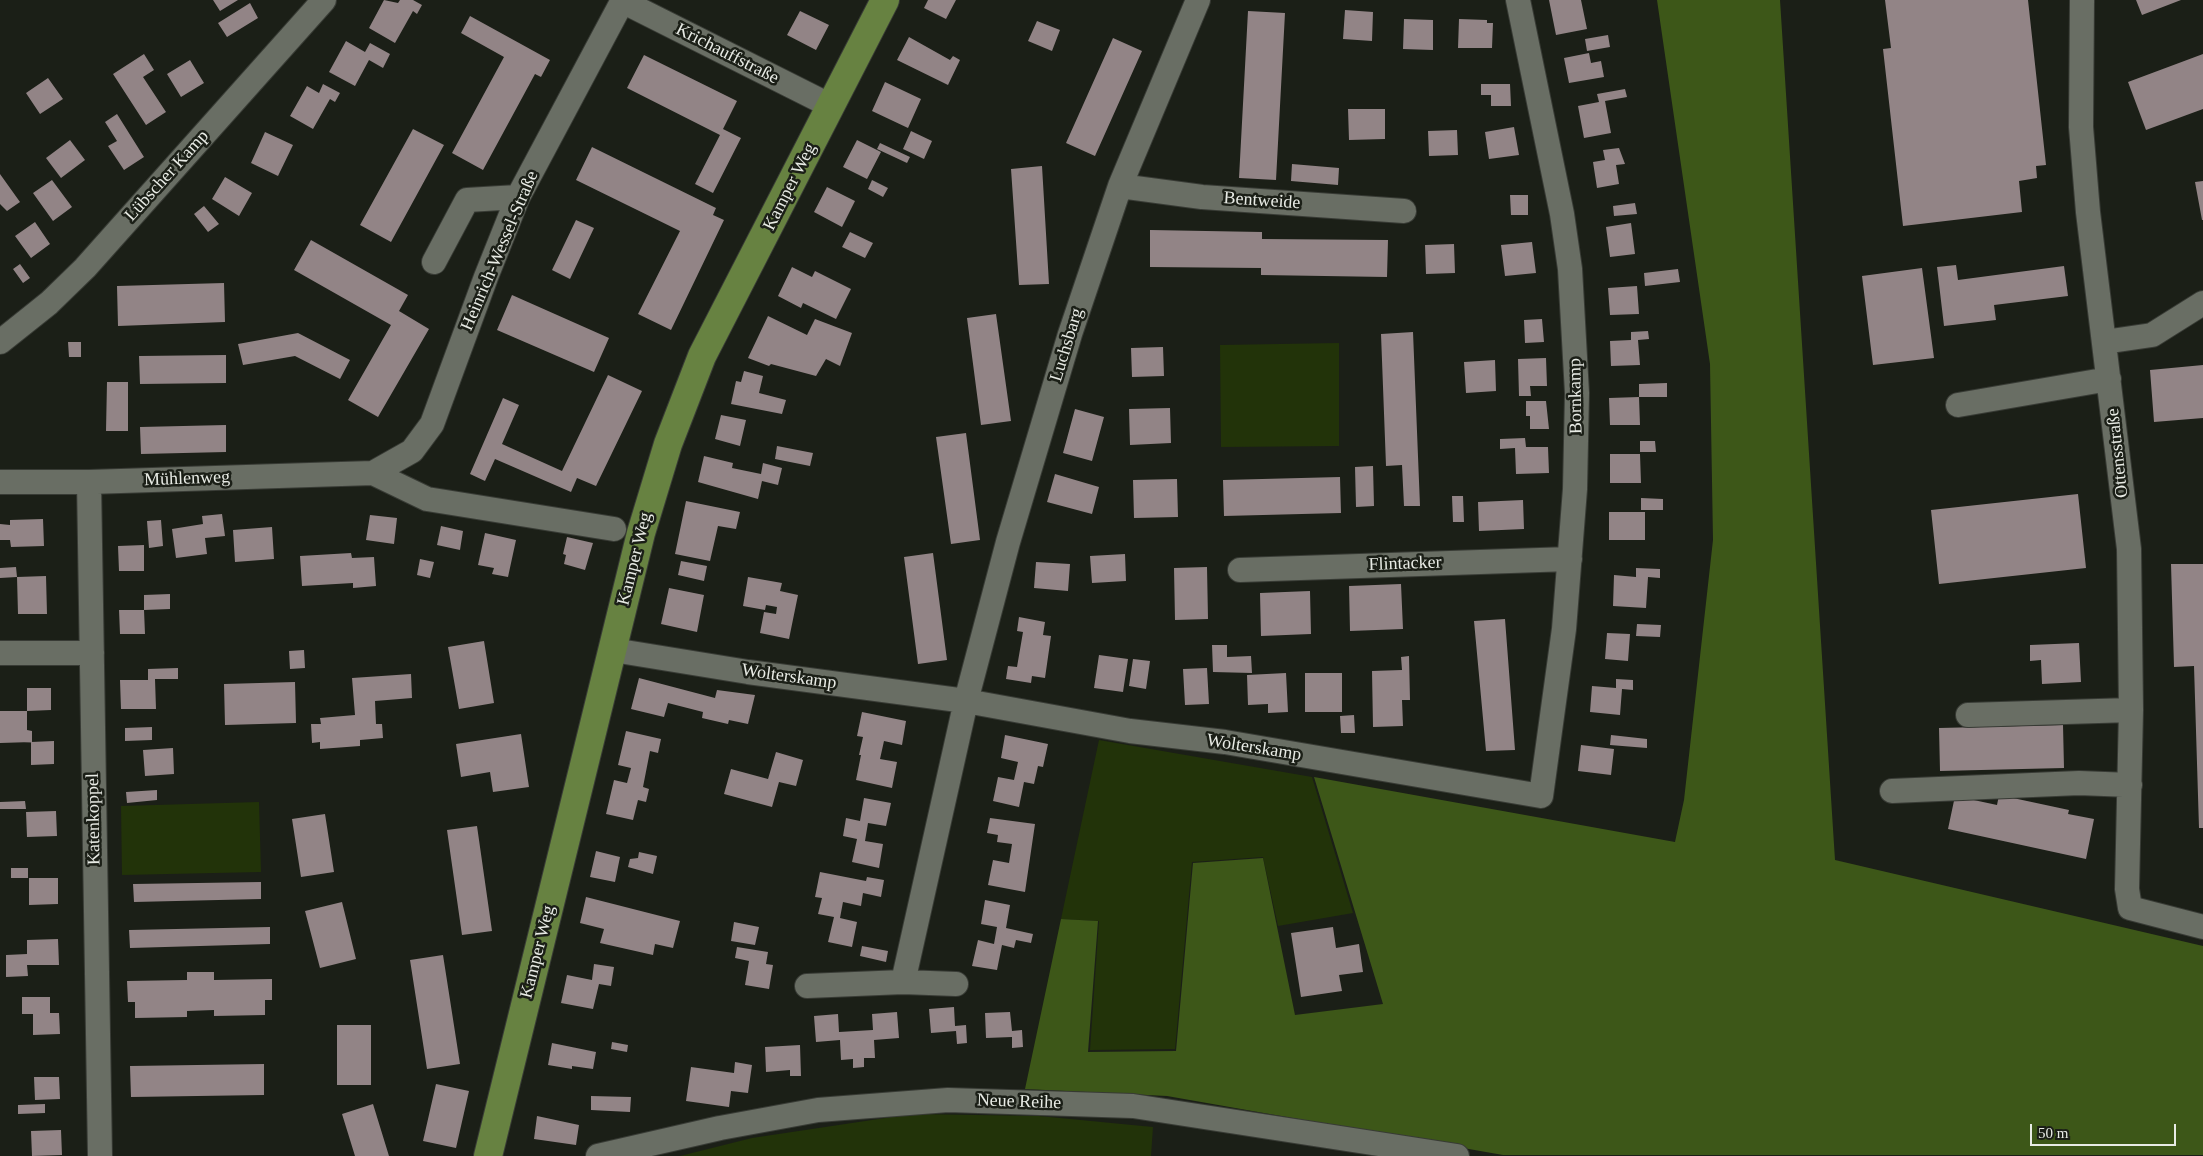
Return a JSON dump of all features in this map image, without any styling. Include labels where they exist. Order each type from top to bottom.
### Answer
[{"type":"main road","name":"Kamper Weg","points":[[488,1156],[641,533],[682,406],[717,326],[885,0]]},
{"type":"street","name":"Lübscher Kamp","points":[[0,342],[49,303],[99,253],[324,0]]},
{"type":"street","name":"Luchsbarg","points":[[966,701],[1008,542],[1067,343],[1120,186],[1198,0]]},
{"type":"street","name":"Bornkamp","points":[[1518,0],[1562,214],[1570,269],[1577,393],[1570,559],[1564,629],[1541,796]]},
{"type":"street","name":"Ottensstraße","points":[[2082,0],[2081,127],[2088,212],[2129,549],[2131,710],[2127,889],[2130,908],[2203,927]]},
{"type":"street","name":"Krichauffstraße","points":[[622,1],[831,106]]},
{"type":"street","name":"Heinrich-Wessel-Straße","points":[[412,451],[432,424],[486,277],[518,197],[622,1]]},
{"type":"street","name":"Bentweide","points":[[1120,186],[1202,198],[1404,211]]},
{"type":"street","points":[[434,262],[468,200],[518,197]]},
{"type":"street","points":[[2104,342],[2152,335],[2203,304]]},
{"type":"street","points":[[1958,405],[2109,379]]},
{"type":"street","name":"Mühlenweg","points":[[373,474],[412,451]]},
{"type":"street","name":"Mühlenweg","points":[[0,482],[89,482],[373,474],[427,499],[614,529]]},
{"type":"street","name":"Katenkoppel","points":[[89,482],[100,1156]]},
{"type":"street","name":"Flintacker","points":[[1240,570],[1570,559]]},
{"type":"street","name":"Wolterskamp","points":[[613,650],[748,672],[966,701],[1130,731],[1225,742],[1541,796]]},
{"type":"street","points":[[0,653],[92,653]]},
{"type":"street","points":[[903,982],[966,701]]},
{"type":"street","points":[[1968,715],[2131,710]]},
{"type":"street","points":[[1892,791],[2079,783],[2130,785]]},
{"type":"street","points":[[807,986],[903,982],[956,984]]},
{"type":"street","name":"Neue Reihe","points":[[598,1156],[720,1128],[818,1110],[948,1100],[1133,1106],[1447,1155]]},
{"type":"green space","points":[[1657,0],[1780,0],[1835,860],[2203,946],[2203,1155],[1503,1155],[1167,1096],[1025,1089],[1061,919],[1098,921],[1088,1052],[1176,1051],[1193,863],[1263,858],[1295,1015],[1383,1004],[1314,777],[1675,842],[1684,800],[1713,540],[1710,364]]},
{"type":"green space","points":[[1339,343],[1339,446],[1221,447],[1220,345]]},
{"type":"green space","points":[[1099,740],[1312,777],[1353,913],[1278,926],[1263,857],[1192,862],[1175,1049],[1090,1050],[1099,921],[1061,919]]},
{"type":"green space","points":[[259,802],[261,872],[122,875],[121,806]]},
{"type":"green space","points":[[912,1114],[1039,1116],[1153,1127],[1151,1156],[680,1156],[752,1138]]},
{"type":"building","points":[[213,0],[238,0],[220,11]]},
{"type":"building","points":[[384,0],[398,3],[400,0],[413,0],[422,5],[417,14],[413,11],[395,43],[369,28]]},
{"type":"building","points":[[928,0],[956,0],[946,19],[924,8]]},
{"type":"building","points":[[1549,0],[1581,0],[1587,29],[1556,35]]},
{"type":"building","points":[[1885,0],[2028,0],[2046,165],[2036,166],[2037,178],[2019,181],[2022,212],[1903,226],[1883,49],[1891,48]]},
{"type":"building","points":[[2136,0],[2181,0],[2142,15]]},
{"type":"building","points":[[250,3],[258,18],[227,37],[218,23]]},
{"type":"building","points":[[1345,10],[1373,12],[1372,41],[1343,39]]},
{"type":"building","points":[[800,11],[829,25],[816,50],[787,35]]},
{"type":"building","points":[[1248,11],[1285,13],[1276,180],[1239,178]]},
{"type":"building","points":[[470,16],[550,60],[541,77],[535,74],[483,170],[452,153],[504,57],[461,33]]},
{"type":"building","points":[[1404,19],[1433,20],[1433,50],[1403,49]]},
{"type":"building","points":[[1459,19],[1487,20],[1487,23],[1493,23],[1492,48],[1458,48]]},
{"type":"building","points":[[1037,21],[1060,30],[1052,51],[1028,41]]},
{"type":"building","points":[[1608,35],[1610,47],[1587,51],[1585,39]]},
{"type":"building","points":[[909,37],[950,60],[953,56],[960,60],[948,85],[897,60]]},
{"type":"building","points":[[1113,38],[1142,51],[1095,156],[1066,143]]},
{"type":"building","points":[[346,41],[365,52],[370,43],[390,54],[383,68],[369,60],[355,86],[329,72]]},
{"type":"building","points":[[1589,53],[1591,63],[1601,61],[1604,77],[1569,83],[1564,58]]},
{"type":"building","points":[[144,54],[154,70],[143,77],[166,112],[146,125],[113,74]]},
{"type":"building","points":[[2203,54],[2203,109],[2146,130],[2128,82]]},
{"type":"building","points":[[644,55],[737,101],[723,129],[741,138],[713,193],[695,184],[720,135],[627,88]]},
{"type":"building","points":[[190,60],[204,83],[181,97],[167,74]]},
{"type":"building","points":[[48,78],[63,99],[40,114],[26,93]]},
{"type":"building","points":[[885,82],[921,99],[908,128],[872,111]]},
{"type":"building","points":[[323,84],[340,93],[335,102],[330,99],[313,129],[290,116],[307,86],[319,93]]},
{"type":"building","points":[[1481,84],[1510,84],[1511,106],[1491,106],[1491,95],[1481,95]]},
{"type":"building","points":[[1625,89],[1627,97],[1605,101],[1611,133],[1584,138],[1578,106],[1599,102],[1597,94]]},
{"type":"building","points":[[1348,109],[1385,109],[1385,139],[1349,140]]},
{"type":"building","points":[[117,114],[144,157],[124,170],[108,146],[117,141],[105,122]]},
{"type":"building","points":[[1514,127],[1519,155],[1489,159],[1485,132]]},
{"type":"building","points":[[413,129],[444,145],[391,242],[360,225]]},
{"type":"building","points":[[1457,130],[1458,155],[1429,156],[1428,131]]},
{"type":"building","points":[[911,131],[932,141],[924,159],[903,149]]},
{"type":"building","points":[[265,132],[293,145],[278,176],[251,163]]},
{"type":"building","points":[[70,140],[85,160],[61,178],[46,158]]},
{"type":"building","points":[[857,140],[881,152],[867,179],[843,167]]},
{"type":"building","points":[[880,143],[910,157],[907,163],[877,149]]},
{"type":"building","points":[[592,147],[716,208],[713,215],[724,220],[671,330],[638,314],[680,231],[576,180]]},
{"type":"building","points":[[1619,148],[1625,164],[1616,165],[1619,184],[1597,188],[1593,162],[1605,160],[1603,150]]},
{"type":"building","points":[[1292,164],[1339,168],[1338,185],[1291,181]]},
{"type":"building","points":[[1042,166],[1049,284],[1019,285],[1011,169]]},
{"type":"building","points":[[0,174],[20,202],[7,211],[0,204]]},
{"type":"building","points":[[225,177],[252,193],[239,216],[212,199]]},
{"type":"building","points":[[52,180],[72,207],[53,221],[33,193]]},
{"type":"building","points":[[872,180],[888,188],[883,197],[868,189]]},
{"type":"building","points":[[2203,181],[2203,220],[2202,220],[2195,182]]},
{"type":"building","points":[[827,187],[855,201],[842,227],[814,212]]},
{"type":"building","points":[[1510,195],[1528,195],[1528,215],[1511,215]]},
{"type":"building","points":[[1635,203],[1637,214],[1614,216],[1613,206]]},
{"type":"building","points":[[204,206],[219,224],[208,232],[194,214]]},
{"type":"building","points":[[576,220],[594,228],[570,279],[552,270]]},
{"type":"building","points":[[35,222],[50,244],[31,258],[15,236]]},
{"type":"building","points":[[1631,223],[1635,254],[1610,257],[1606,227]]},
{"type":"building","points":[[1150,230],[1262,232],[1262,239],[1388,240],[1387,277],[1261,275],[1261,268],[1150,267]]},
{"type":"building","points":[[850,232],[873,243],[865,258],[842,247]]},
{"type":"building","points":[[311,240],[408,295],[399,311],[429,329],[378,417],[348,400],[391,325],[294,270]]},
{"type":"building","points":[[1532,242],[1536,273],[1505,276],[1501,245]]},
{"type":"building","points":[[1454,244],[1455,273],[1426,274],[1425,245]]},
{"type":"building","points":[[20,264],[30,278],[23,283],[13,269]]},
{"type":"building","points":[[1956,265],[1958,280],[2064,266],[2068,296],[1994,305],[1996,320],[1944,326],[1937,267]]},
{"type":"building","points":[[792,267],[812,277],[815,271],[851,289],[836,319],[803,303],[801,308],[778,296]]},
{"type":"building","points":[[1922,268],[1934,358],[1873,365],[1862,276]]},
{"type":"building","points":[[1678,269],[1680,282],[1645,286],[1644,273]]},
{"type":"building","points":[[224,283],[225,322],[118,326],[117,286]]},
{"type":"building","points":[[1637,286],[1639,314],[1610,315],[1608,288]]},
{"type":"building","points":[[512,295],[609,338],[594,372],[497,330]]},
{"type":"building","points":[[996,314],[1011,421],[981,425],[967,318]]},
{"type":"building","points":[[768,316],[807,335],[815,319],[852,333],[840,366],[826,359],[816,376],[771,364],[769,366],[748,358]]},
{"type":"building","points":[[1542,319],[1544,342],[1525,343],[1524,320]]},
{"type":"building","points":[[1648,331],[1649,339],[1638,340],[1640,365],[1611,366],[1610,341],[1631,340],[1631,332]]},
{"type":"building","points":[[1413,332],[1420,506],[1404,506],[1402,465],[1386,466],[1381,334]]},
{"type":"building","points":[[298,333],[350,360],[340,379],[295,356],[243,365],[238,344]]},
{"type":"building","points":[[68,342],[81,342],[81,357],[69,357]]},
{"type":"building","points":[[1163,347],[1164,376],[1132,377],[1131,348]]},
{"type":"building","points":[[226,355],[226,383],[140,384],[139,356]]},
{"type":"building","points":[[1546,358],[1547,386],[1530,386],[1531,396],[1519,396],[1518,359]]},
{"type":"building","points":[[1495,360],[1496,391],[1466,393],[1464,362]]},
{"type":"building","points":[[2203,365],[2203,418],[2154,422],[2150,370]]},
{"type":"building","points":[[744,371],[763,376],[759,393],[786,400],[782,414],[731,404],[736,381],[741,382]]},
{"type":"building","points":[[608,375],[642,391],[596,486],[577,478],[571,492],[495,459],[485,481],[470,474],[503,398],[519,405],[502,444],[562,471]]},
{"type":"building","points":[[107,382],[128,382],[128,431],[106,431]]},
{"type":"building","points":[[1667,383],[1667,397],[1639,397],[1639,384]]},
{"type":"building","points":[[1639,397],[1640,425],[1610,425],[1609,398]]},
{"type":"building","points":[[1526,401],[1546,401],[1549,429],[1530,429],[1530,416],[1526,416]]},
{"type":"building","points":[[1170,408],[1171,443],[1130,445],[1129,409]]},
{"type":"building","points":[[1075,409],[1104,417],[1092,461],[1063,453]]},
{"type":"building","points":[[721,415],[746,420],[740,446],[715,439]]},
{"type":"building","points":[[226,425],[226,452],[141,454],[140,427]]},
{"type":"building","points":[[966,433],[980,540],[951,544],[936,437]]},
{"type":"building","points":[[1525,438],[1526,447],[1548,447],[1549,473],[1516,474],[1515,448],[1500,449],[1500,439]]},
{"type":"building","points":[[1640,441],[1655,441],[1656,452],[1640,452]]},
{"type":"building","points":[[777,446],[813,453],[810,466],[775,459]]},
{"type":"building","points":[[1610,454],[1640,454],[1641,483],[1610,483]]},
{"type":"building","points":[[704,456],[733,463],[732,468],[761,474],[763,463],[782,468],[778,485],[762,481],[758,499],[698,482]]},
{"type":"building","points":[[1373,466],[1374,506],[1356,507],[1355,467]]},
{"type":"building","points":[[1055,474],[1099,487],[1092,514],[1047,502]]},
{"type":"building","points":[[1340,477],[1341,513],[1224,516],[1223,480]]},
{"type":"building","points":[[1177,479],[1178,517],[1134,518],[1133,480]]},
{"type":"building","points":[[2078,494],[2086,568],[1939,584],[1931,510]]},
{"type":"building","points":[[1452,496],[1463,496],[1464,522],[1453,522]]},
{"type":"building","points":[[1641,498],[1663,499],[1663,510],[1641,510]]},
{"type":"building","points":[[1523,500],[1524,529],[1479,531],[1478,502]]},
{"type":"building","points":[[686,501],[740,512],[736,529],[718,526],[710,561],[675,554]]},
{"type":"building","points":[[1609,512],[1645,512],[1645,540],[1609,540]]},
{"type":"building","points":[[222,514],[225,536],[205,538],[207,554],[176,558],[172,529],[203,524],[202,516]]},
{"type":"building","points":[[370,515],[397,518],[394,544],[366,540]]},
{"type":"building","points":[[43,519],[44,546],[11,547],[10,540],[0,540],[0,524],[10,525],[10,520]]},
{"type":"building","points":[[161,520],[163,546],[149,548],[147,521]]},
{"type":"building","points":[[441,526],[463,531],[460,550],[437,545]]},
{"type":"building","points":[[272,527],[274,559],[235,562],[233,530]]},
{"type":"building","points":[[485,533],[516,540],[508,577],[492,574],[494,568],[478,565]]},
{"type":"building","points":[[567,537],[593,543],[585,570],[564,564],[566,555],[563,554]]},
{"type":"building","points":[[144,545],[144,571],[119,571],[118,546]]},
{"type":"building","points":[[351,553],[352,558],[374,557],[376,586],[353,588],[353,583],[302,586],[300,556]]},
{"type":"building","points":[[933,553],[947,660],[918,664],[904,557]]},
{"type":"building","points":[[1125,554],[1126,581],[1092,583],[1090,556]]},
{"type":"building","points":[[420,559],[434,562],[430,578],[417,575]]},
{"type":"building","points":[[681,561],[707,566],[704,581],[678,575]]},
{"type":"building","points":[[1036,562],[1070,564],[1068,591],[1034,588]]},
{"type":"building","points":[[2171,564],[2203,564],[2203,828],[2199,828],[2194,666],[2174,667]]},
{"type":"building","points":[[16,567],[17,577],[0,578],[0,568]]},
{"type":"building","points":[[1207,567],[1208,619],[1175,620],[1174,568]]},
{"type":"building","points":[[1636,568],[1660,569],[1660,578],[1648,577],[1646,608],[1613,606],[1614,575],[1636,577]]},
{"type":"building","points":[[46,576],[47,614],[18,614],[17,577]]},
{"type":"building","points":[[748,577],[782,583],[780,591],[798,595],[789,639],[760,633],[764,612],[776,614],[777,607],[766,605],[765,610],[743,606]]},
{"type":"building","points":[[1401,584],[1403,629],[1350,631],[1349,586]]},
{"type":"building","points":[[669,588],[704,595],[697,632],[661,624]]},
{"type":"building","points":[[1310,591],[1311,634],[1261,636],[1260,593]]},
{"type":"building","points":[[170,594],[170,609],[144,610],[144,595]]},
{"type":"building","points":[[119,610],[144,610],[145,634],[120,634]]},
{"type":"building","points":[[1019,617],[1045,622],[1043,635],[1051,636],[1045,678],[1032,676],[1031,683],[1006,679],[1008,666],[1017,667],[1023,632],[1017,631]]},
{"type":"building","points":[[1505,619],[1515,750],[1486,751],[1474,621]]},
{"type":"building","points":[[1637,624],[1661,625],[1660,637],[1636,636]]},
{"type":"building","points":[[1607,633],[1630,634],[1628,661],[1605,659]]},
{"type":"building","points":[[484,641],[494,703],[459,709],[448,647]]},
{"type":"building","points":[[2079,643],[2081,682],[2042,684],[2041,660],[2030,661],[2030,645]]},
{"type":"building","points":[[1212,645],[1227,645],[1227,657],[1251,656],[1252,673],[1213,672]]},
{"type":"building","points":[[304,650],[305,668],[290,669],[289,651]]},
{"type":"building","points":[[1099,655],[1128,659],[1123,692],[1094,688]]},
{"type":"building","points":[[1409,656],[1410,700],[1402,700],[1403,726],[1373,727],[1372,671],[1402,670],[1401,657]]},
{"type":"building","points":[[1133,659],[1150,661],[1146,689],[1129,686]]},
{"type":"building","points":[[178,668],[178,679],[155,679],[156,709],[121,709],[120,680],[148,680],[148,669]]},
{"type":"building","points":[[1207,668],[1209,704],[1185,705],[1183,669]]},
{"type":"building","points":[[1286,673],[1288,712],[1268,713],[1268,704],[1248,705],[1247,675]]},
{"type":"building","points":[[1305,673],[1342,673],[1342,712],[1305,712]]},
{"type":"building","points":[[411,674],[412,698],[375,701],[376,724],[382,724],[383,738],[360,740],[360,746],[320,749],[320,742],[312,743],[311,724],[321,724],[320,718],[355,715],[352,678]]},
{"type":"building","points":[[639,678],[715,698],[717,690],[755,695],[748,724],[729,720],[728,724],[702,718],[703,712],[668,703],[664,717],[631,709]]},
{"type":"building","points":[[1616,679],[1633,680],[1633,690],[1622,689],[1620,715],[1590,712],[1592,686],[1616,688]]},
{"type":"building","points":[[295,682],[296,723],[225,725],[224,684]]},
{"type":"building","points":[[27,688],[51,688],[51,710],[27,711]]},
{"type":"building","points":[[0,711],[27,711],[27,730],[32,731],[32,742],[0,743]]},
{"type":"building","points":[[862,712],[906,721],[902,745],[884,741],[880,759],[897,762],[892,788],[856,780],[863,737],[857,736]]},
{"type":"building","points":[[1354,715],[1355,733],[1341,733],[1340,716]]},
{"type":"building","points":[[2063,725],[2064,768],[1940,771],[1939,728]]},
{"type":"building","points":[[152,727],[152,740],[125,741],[125,728]]},
{"type":"building","points":[[626,731],[661,739],[658,753],[650,751],[643,787],[649,789],[646,802],[638,800],[633,820],[606,814],[614,780],[627,783],[631,768],[618,765]]},
{"type":"building","points":[[521,734],[529,787],[493,792],[490,772],[461,777],[456,744]]},
{"type":"building","points":[[1005,735],[1048,744],[1043,767],[1038,766],[1034,784],[1024,782],[1019,807],[993,801],[998,777],[1014,780],[1018,762],[1001,758]]},
{"type":"building","points":[[1611,735],[1647,739],[1647,748],[1610,745]]},
{"type":"building","points":[[54,741],[54,764],[31,765],[31,742]]},
{"type":"building","points":[[1581,745],[1614,749],[1611,775],[1578,771]]},
{"type":"building","points":[[173,748],[174,774],[145,776],[143,750]]},
{"type":"building","points":[[776,752],[803,760],[796,786],[779,782],[772,807],[724,794],[731,769],[768,779]]},
{"type":"building","points":[[157,790],[157,800],[127,803],[126,792]]},
{"type":"building","points":[[1999,795],[2069,810],[2068,814],[2094,819],[2086,859],[1948,829],[1955,796],[1997,805]]},
{"type":"building","points":[[864,798],[891,803],[886,826],[868,823],[865,841],[883,844],[879,868],[852,862],[857,839],[843,836],[846,818],[860,821]]},
{"type":"building","points":[[25,801],[26,809],[0,809],[0,802]]},
{"type":"building","points":[[56,811],[57,836],[27,837],[26,812]]},
{"type":"building","points":[[325,814],[334,872],[301,877],[292,819]]},
{"type":"building","points":[[990,818],[1035,824],[1025,892],[988,885],[993,860],[1009,863],[1012,844],[997,842],[998,835],[987,833]]},
{"type":"building","points":[[477,826],[492,931],[462,935],[447,830]]},
{"type":"building","points":[[596,851],[620,857],[615,882],[590,877]]},
{"type":"building","points":[[639,852],[657,856],[653,874],[628,867],[630,859],[638,858]]},
{"type":"building","points":[[11,868],[28,868],[28,878],[11,878]]},
{"type":"building","points":[[820,872],[866,881],[867,877],[884,880],[881,897],[863,893],[861,906],[843,902],[840,918],[857,922],[852,947],[828,942],[834,917],[818,914],[822,898],[815,897]]},
{"type":"building","points":[[29,878],[58,878],[58,904],[29,905]]},
{"type":"building","points":[[261,882],[261,899],[134,902],[133,884]]},
{"type":"building","points":[[586,897],[680,921],[673,948],[655,944],[653,955],[600,943],[604,929],[580,923]]},
{"type":"building","points":[[985,900],[1010,905],[1006,928],[1033,934],[1031,943],[1016,940],[1014,948],[1002,945],[997,970],[972,966],[978,940],[994,944],[997,927],[981,924]]},
{"type":"building","points":[[342,902],[356,959],[320,968],[305,911]]},
{"type":"building","points":[[734,922],[759,927],[755,945],[731,941]]},
{"type":"building","points":[[270,927],[270,944],[130,948],[129,930]]},
{"type":"building","points":[[1333,927],[1336,948],[1359,944],[1363,972],[1339,975],[1342,991],[1301,997],[1291,933]]},
{"type":"building","points":[[58,939],[59,965],[27,965],[28,976],[6,977],[6,955],[27,954],[27,940]]},
{"type":"building","points":[[862,946],[888,951],[886,962],[860,956]]},
{"type":"building","points":[[737,947],[768,952],[766,964],[773,965],[769,989],[745,985],[749,961],[735,958]]},
{"type":"building","points":[[443,955],[460,1064],[427,1069],[410,960]]},
{"type":"building","points":[[594,964],[614,967],[611,986],[599,984],[593,1009],[561,1003],[567,975],[592,980]]},
{"type":"building","points":[[187,972],[214,972],[214,980],[272,979],[272,1000],[265,1000],[265,1015],[214,1016],[214,1010],[187,1011],[187,1017],[135,1018],[135,1002],[128,1002],[127,981],[187,980]]},
{"type":"building","points":[[22,997],[50,997],[50,1013],[59,1013],[60,1034],[33,1035],[33,1014],[22,1014]]},
{"type":"building","points":[[954,1007],[955,1026],[966,1025],[967,1043],[957,1044],[956,1031],[931,1033],[929,1009]]},
{"type":"building","points":[[897,1012],[899,1038],[874,1040],[875,1058],[864,1058],[864,1067],[853,1068],[853,1059],[841,1060],[840,1040],[816,1042],[814,1016],[838,1014],[839,1032],[873,1030],[872,1014]]},
{"type":"building","points":[[1010,1012],[1012,1031],[1022,1030],[1023,1047],[1012,1048],[1012,1037],[986,1038],[985,1013]]},
{"type":"building","points":[[337,1025],[371,1025],[371,1085],[337,1085]]},
{"type":"building","points":[[612,1042],[628,1045],[627,1052],[611,1049]]},
{"type":"building","points":[[552,1043],[596,1052],[593,1069],[572,1066],[572,1069],[548,1065]]},
{"type":"building","points":[[800,1045],[801,1076],[790,1076],[790,1070],[766,1072],[765,1047]]},
{"type":"building","points":[[735,1062],[752,1065],[748,1093],[731,1091],[729,1107],[686,1101],[691,1067],[734,1073]]},
{"type":"building","points":[[264,1064],[264,1095],[131,1097],[130,1066]]},
{"type":"building","points":[[34,1077],[59,1077],[60,1099],[35,1100]]},
{"type":"building","points":[[436,1084],[469,1091],[456,1148],[423,1141]]},
{"type":"building","points":[[591,1096],[631,1097],[630,1112],[591,1110]]},
{"type":"building","points":[[45,1104],[45,1113],[18,1114],[18,1105]]},
{"type":"building","points":[[373,1104],[389,1156],[355,1156],[342,1114]]},
{"type":"building","points":[[537,1116],[579,1125],[576,1145],[534,1139]]},
{"type":"building","points":[[61,1130],[62,1155],[32,1156],[31,1131]]}]
